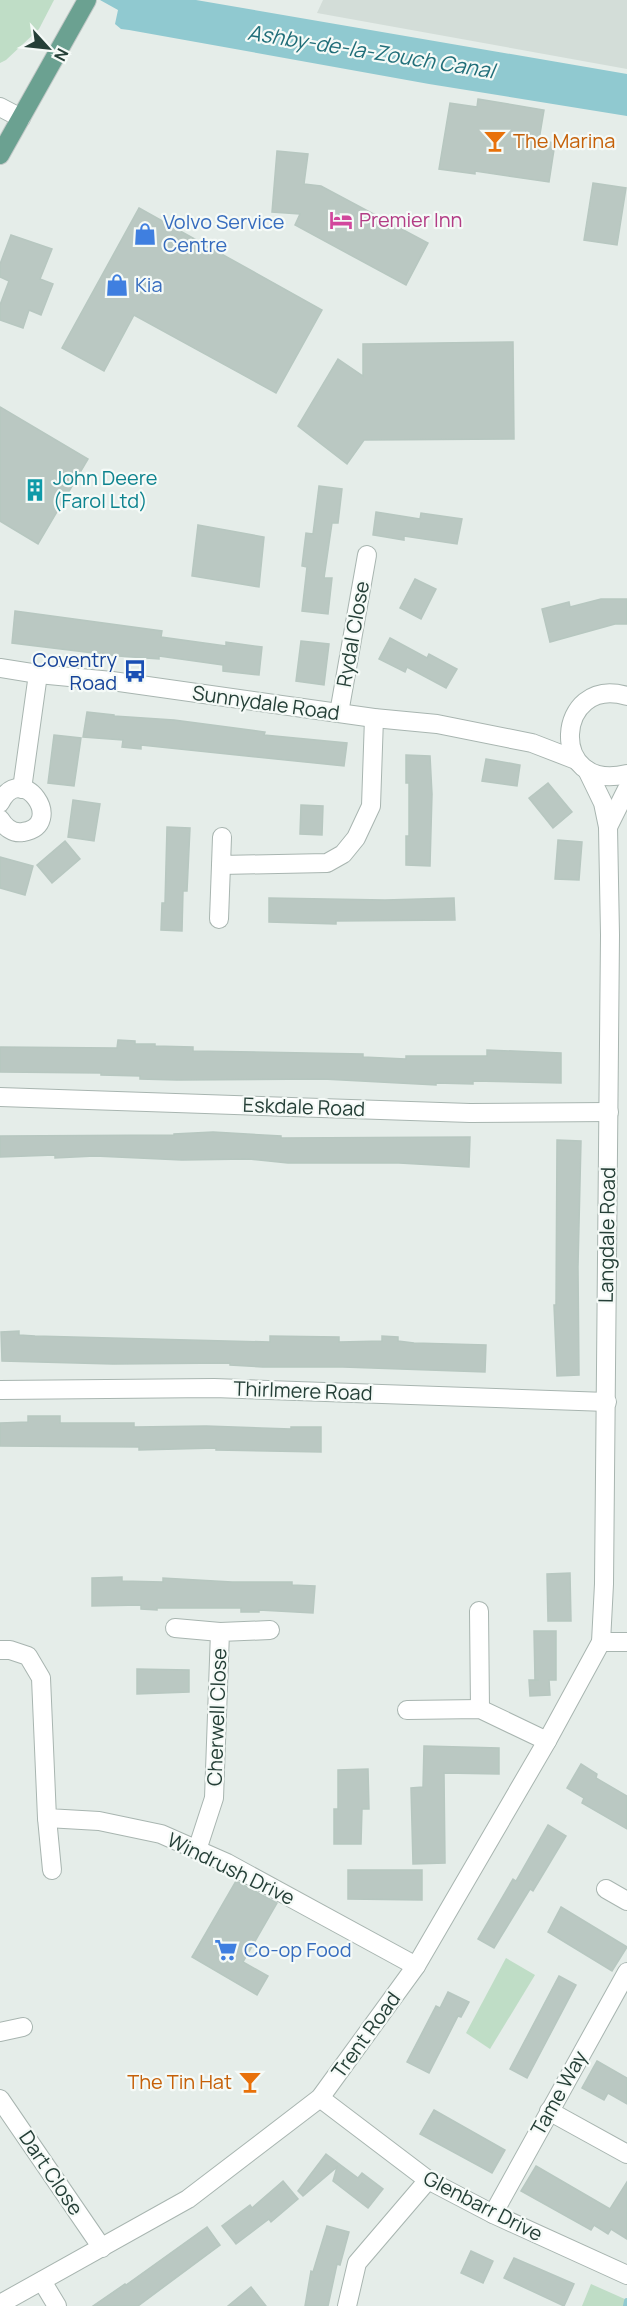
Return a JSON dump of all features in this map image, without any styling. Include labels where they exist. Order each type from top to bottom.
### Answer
[{"type":"main road","points":[[0,155],[83,7]]},
{"type":"street","points":[[0,107],[21,118]]},
{"type":"street","name":"Rydal Close","points":[[339,713],[367,555]]},
{"type":"street","name":"Sunnydale Road","points":[[0,668],[112,681],[374,718],[437,724],[532,743],[581,765],[597,776],[612,778],[627,774]]},
{"type":"street","points":[[22,789],[38,674]]},
{"type":"street","points":[[568,735],[576,711],[588,700],[601,694],[627,696]]},
{"type":"street","points":[[221,865],[327,862],[343,854],[356,838],[371,806],[374,718]]},
{"type":"street","name":"Sunnydale Road","points":[[532,743],[568,735]]},
{"type":"street","name":"Langdale Road","points":[[568,735],[571,749],[603,803],[608,827],[610,935],[607,1402],[601,1642]]},
{"type":"street","points":[[0,803],[8,793],[22,789],[29,791],[39,800],[42,813],[36,826],[30,830],[17,832],[10,830],[0,819]]},
{"type":"street","name":"Langdale Road","points":[[608,827],[627,789]]},
{"type":"street","points":[[219,919],[222,837]]},
{"type":"street","name":"Eskdale Road","points":[[0,1096],[470,1113],[609,1112]]},
{"type":"street","name":"Thirlmere Road","points":[[0,1390],[214,1388],[607,1402]]},
{"type":"street","points":[[479,1611],[480,1709]]},
{"type":"street","points":[[175,1628],[220,1632]]},
{"type":"street","name":"Cherwell Close","points":[[197,1850],[214,1798],[220,1632],[270,1630]]},
{"type":"street","points":[[601,1642],[627,1642]]},
{"type":"street","name":"Trent Road","points":[[0,2304],[188,2199],[321,2097],[416,1966],[547,1742],[601,1642]]},
{"type":"street","points":[[0,1650],[10,1650],[28,1656],[42,1678],[47,1818],[52,1870]]},
{"type":"street","points":[[407,1710],[480,1709],[547,1742]]},
{"type":"street","name":"Windrush Drive","points":[[47,1818],[99,1821],[161,1834],[237,1869],[416,1966]]},
{"type":"street","points":[[606,1889],[627,1901]]},
{"type":"street","name":"Tame Way","points":[[492,2214],[627,1972]]},
{"type":"street","points":[[0,2032],[23,2027]]},
{"type":"street","name":"Glenbarr Drive","points":[[321,2097],[428,2180],[492,2214],[627,2275]]},
{"type":"street","name":"Dart Close","points":[[0,2099],[102,2248]]},
{"type":"street","points":[[549,2111],[627,2154]]},
{"type":"street","points":[[347,2306],[357,2263],[428,2180]]},
{"type":"street","points":[[42,2281],[57,2306]]},
{"type":"shaded area","points":[[323,0],[627,0],[627,69],[317,13]]},
{"type":"green space","points":[[0,0],[54,0],[39,29],[0,63]]},
{"type":"green space","points":[[506,1958],[535,1975],[490,2049],[466,2033]]},
{"type":"green space","points":[[591,2284],[627,2300],[627,2306],[582,2306]]},
{"type":"water","name":"Ashby-de-la-Zouch Canal","points":[[100,0],[196,0],[627,74],[627,116],[429,84],[121,29],[115,24],[118,10]]},
{"type":"building","points":[[478,99],[544,110],[539,140],[555,143],[549,182],[475,171],[475,174],[439,169],[450,103],[477,107]]},
{"type":"building","name":"Premier Inn","points":[[277,151],[308,154],[304,184],[321,186],[428,243],[406,285],[295,225],[300,214],[272,212]]},
{"type":"building","points":[[593,183],[626,188],[617,245],[584,240]]},
{"type":"building","points":[[139,208],[322,310],[276,393],[134,315],[104,371],[62,348]]},
{"type":"building","points":[[11,235],[52,249],[40,279],[53,284],[41,315],[29,310],[23,328],[0,320],[0,305],[9,281],[0,277],[0,264]]},
{"type":"building","points":[[513,342],[514,439],[364,440],[347,464],[298,426],[338,359],[363,376],[363,344]]},
{"type":"building","name":"John Deere (Farol Ltd)","points":[[0,407],[88,459],[38,544],[0,521]]},
{"type":"building","points":[[319,486],[342,489],[338,523],[332,523],[324,578],[332,578],[328,614],[302,611],[307,567],[302,566],[306,533],[313,534]]},
{"type":"building","points":[[376,512],[420,519],[421,513],[462,519],[457,544],[404,536],[404,540],[373,535]]},
{"type":"building","points":[[198,525],[264,537],[259,587],[192,576]]},
{"type":"building","points":[[415,579],[436,589],[421,619],[400,608]]},
{"type":"building","points":[[601,599],[627,599],[627,624],[615,624],[550,642],[542,609],[569,602],[570,607]]},
{"type":"building","points":[[15,611],[162,631],[161,637],[226,646],[226,642],[262,647],[259,675],[223,671],[223,665],[159,656],[159,659],[118,656],[12,643]]},
{"type":"building","points":[[390,638],[427,658],[429,654],[457,669],[446,688],[407,667],[405,672],[379,659]]},
{"type":"building","points":[[301,641],[329,644],[324,685],[296,681]]},
{"type":"building","points":[[87,712],[174,720],[265,732],[264,735],[347,743],[344,766],[141,745],[141,749],[122,747],[123,740],[83,737]]},
{"type":"building","points":[[54,735],[81,738],[74,786],[48,783]]},
{"type":"building","points":[[406,755],[430,756],[432,794],[430,866],[406,865],[406,836],[409,836],[409,783],[406,783]]},
{"type":"building","points":[[486,759],[520,765],[517,786],[482,781]]},
{"type":"building","points":[[548,783],[572,812],[553,828],[529,798]]},
{"type":"building","points":[[73,800],[100,804],[94,841],[68,837]]},
{"type":"building","points":[[301,805],[323,806],[322,835],[300,834]]},
{"type":"building","points":[[167,827],[190,828],[187,891],[183,891],[182,931],[161,930],[162,903],[165,903]]},
{"type":"building","points":[[558,840],[582,842],[579,880],[555,879]]},
{"type":"building","points":[[65,841],[80,859],[52,883],[37,865]]},
{"type":"building","points":[[0,857],[33,866],[25,895],[0,888]]},
{"type":"building","points":[[269,898],[385,900],[454,898],[455,920],[336,921],[336,924],[269,922]]},
{"type":"building","points":[[118,1040],[135,1041],[135,1044],[155,1044],[155,1046],[193,1047],[193,1051],[363,1054],[363,1057],[406,1059],[406,1056],[487,1056],[487,1050],[561,1053],[561,1083],[473,1081],[473,1084],[436,1083],[436,1085],[323,1079],[177,1080],[140,1079],[140,1076],[101,1075],[101,1073],[0,1072],[0,1047],[117,1048]]},
{"type":"building","points":[[213,1132],[281,1136],[281,1138],[470,1137],[469,1167],[399,1163],[288,1163],[249,1159],[182,1160],[95,1156],[55,1158],[55,1155],[0,1157],[0,1136],[174,1135]]},
{"type":"building","points":[[557,1140],[581,1141],[578,1267],[579,1375],[557,1376],[554,1305],[556,1305]]},
{"type":"building","points":[[19,1331],[19,1335],[35,1336],[270,1342],[270,1336],[339,1337],[339,1342],[382,1341],[382,1336],[398,1337],[398,1341],[414,1343],[486,1345],[485,1372],[343,1367],[263,1367],[230,1365],[230,1363],[113,1364],[2,1361],[1,1332]]},
{"type":"building","points":[[28,1416],[60,1416],[60,1423],[134,1423],[134,1427],[206,1426],[291,1429],[291,1427],[321,1427],[321,1452],[216,1450],[216,1448],[139,1450],[139,1447],[0,1446],[0,1423],[28,1422]]},
{"type":"building","points":[[570,1573],[571,1621],[548,1621],[547,1574]]},
{"type":"building","points":[[122,1577],[122,1581],[163,1582],[163,1578],[232,1582],[292,1582],[292,1585],[315,1586],[313,1613],[259,1610],[259,1612],[241,1612],[241,1608],[157,1608],[157,1610],[141,1609],[141,1605],[92,1606],[92,1578]]},
{"type":"building","points":[[534,1631],[556,1631],[556,1680],[549,1680],[550,1695],[530,1696],[529,1680],[535,1680]]},
{"type":"building","points":[[137,1669],[189,1670],[189,1692],[137,1694]]},
{"type":"building","points":[[424,1746],[499,1748],[499,1774],[444,1773],[445,1863],[413,1864],[411,1788],[423,1787]]},
{"type":"building","points":[[581,1764],[597,1774],[596,1778],[627,1796],[627,1829],[582,1803],[584,1798],[567,1788]]},
{"type":"building","points":[[368,1769],[369,1809],[362,1809],[361,1844],[334,1844],[334,1809],[338,1809],[338,1770]]},
{"type":"building","points":[[548,1825],[566,1836],[533,1891],[530,1889],[494,1948],[478,1939],[513,1879],[516,1881]]},
{"type":"building","points":[[348,1870],[422,1870],[422,1900],[348,1899]]},
{"type":"building","points":[[236,1881],[277,1903],[243,1962],[268,1976],[257,1995],[192,1957]]},
{"type":"building","points":[[561,1907],[627,1947],[612,1971],[548,1932]]},
{"type":"building","points":[[559,1976],[576,1985],[527,2078],[510,2069]]},
{"type":"building","points":[[448,1992],[469,2002],[461,2017],[458,2016],[429,2073],[407,2062],[436,2006],[440,2008]]},
{"type":"building","points":[[597,2061],[627,2078],[627,2104],[608,2093],[604,2100],[582,2088]]},
{"type":"building","points":[[434,2110],[505,2150],[492,2173],[420,2134]]},
{"type":"building","points":[[326,2154],[358,2178],[362,2173],[383,2189],[368,2208],[333,2181],[337,2167],[303,2196],[298,2191]]},
{"type":"building","points":[[536,2166],[610,2209],[627,2182],[627,2239],[611,2229],[608,2234],[594,2225],[591,2230],[521,2191]]},
{"type":"building","points":[[283,2181],[298,2199],[271,2222],[269,2219],[236,2244],[222,2226],[250,2205],[252,2208]]},
{"type":"building","points":[[327,2226],[349,2232],[340,2265],[337,2264],[328,2306],[305,2306],[311,2271],[313,2272]]},
{"type":"building","points":[[207,2227],[220,2245],[138,2306],[93,2306],[126,2285]]},
{"type":"building","points":[[471,2251],[493,2261],[483,2283],[461,2273]]},
{"type":"building","points":[[514,2258],[574,2284],[564,2306],[504,2278]]},
{"type":"building","points":[[251,2287],[266,2306],[228,2306]]},
{"type":"waterway","points":[[626,2306],[627,2301]]},
{"type":"place","name":"The Marina","points":[[495,141]]},
{"type":"place","name":"Premier Inn","points":[[341,220]]},
{"type":"place","name":"Volvo Service Centre","points":[[145,234]]},
{"type":"place","name":"Kia","points":[[117,285]]},
{"type":"place","name":"John Deere (Farol Ltd)","points":[[35,490]]},
{"type":"place","name":"Coventry Road","points":[[135,671]]},
{"type":"place","name":"Co-op Food","points":[[226,1950]]},
{"type":"place","name":"The Tin Hat","points":[[250,2082]]}]
